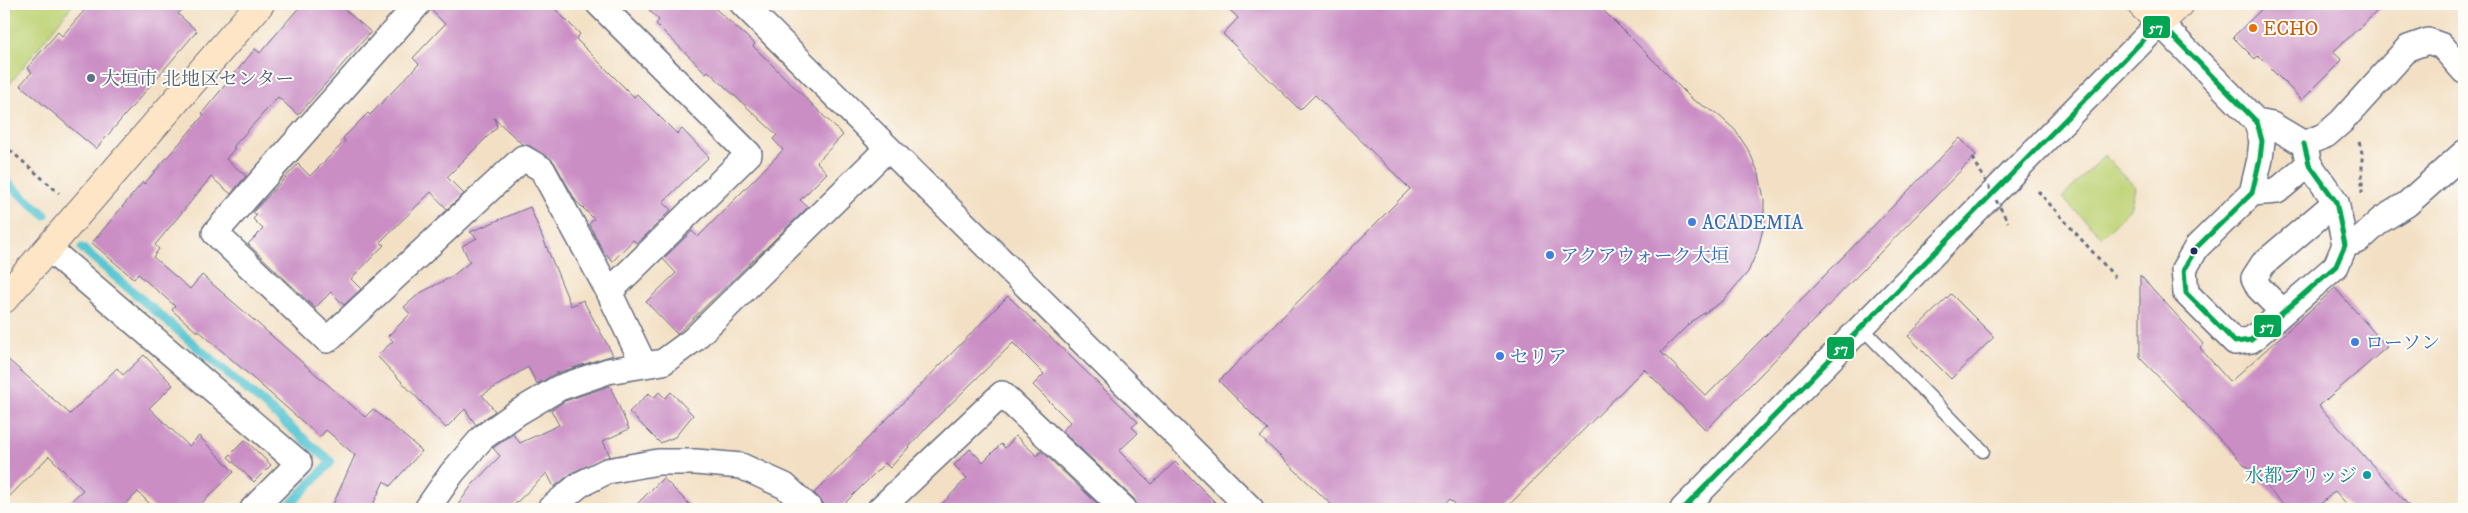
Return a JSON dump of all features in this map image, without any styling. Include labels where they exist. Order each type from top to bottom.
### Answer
[{"type":"street","points":[[4,299],[260,4]]},
{"type":"street","points":[[418,4],[215,233],[328,340],[523,158],[542,170],[609,292],[644,365]]},
{"type":"street","points":[[599,4],[750,154],[609,292]]},
{"type":"street","points":[[742,4],[1251,509]]},
{"type":"street","points":[[1683,509],[1861,327],[2160,10],[2257,122],[2262,141],[2252,193],[2197,248],[2184,269],[2186,293],[2234,342],[2251,340],[2336,266],[2344,245],[2336,202],[2307,154],[2272,125],[2257,122]]},
{"type":"street","points":[[2252,193],[2277,191],[2307,154],[2342,121],[2408,48],[2428,40],[2442,46],[2463,68]]},
{"type":"street","points":[[427,509],[452,473],[482,438],[517,413],[559,388],[608,371],[663,362],[693,340],[888,148]]},
{"type":"street","points":[[2344,245],[2359,240],[2382,220],[2407,204],[2464,153]]},
{"type":"street","points":[[2283,312],[2259,288],[2254,278],[2263,264],[2336,202]]},
{"type":"street","points":[[48,248],[299,463],[253,509]]},
{"type":"street","points":[[880,509],[1002,394],[1124,509]]},
{"type":"street","points":[[550,509],[580,485],[607,471],[658,462],[696,462],[741,466],[785,486],[810,509]]},
{"type":"lane","points":[[1861,327],[1983,451]]},
{"type":"path","points":[[2356,137],[2362,153],[2362,197]]},
{"type":"path","points":[[4,145],[80,211]]},
{"type":"path","points":[[1973,158],[2008,222]]},
{"type":"path","points":[[2038,192],[2116,278]]},
{"type":"green space","points":[[4,4],[73,4],[4,91]]},
{"type":"green space","points":[[2104,155],[2135,187],[2130,209],[2102,237],[2062,198]]},
{"type":"building","name":"大垣市 北地区センター","points":[[90,4],[187,4],[178,14],[197,31],[96,149],[20,85],[32,72],[27,68],[58,32],[62,36]]},
{"type":"building","points":[[302,4],[338,4],[371,32],[298,115],[278,97],[233,147],[235,148],[226,159],[246,176],[231,194],[211,177],[155,245],[159,249],[153,257],[190,289],[202,275],[365,417],[373,409],[422,451],[390,486],[384,481],[371,509],[331,509],[355,455],[326,430],[320,437],[198,330],[197,332],[172,310],[175,306],[138,274],[134,279],[92,243],[143,182],[144,184],[204,115],[202,113],[255,49],[260,53]]},
{"type":"building","points":[[432,4],[550,4],[580,34],[576,39],[634,97],[637,94],[677,134],[682,129],[709,157],[663,202],[671,210],[637,243],[633,240],[613,261],[603,251],[589,224],[594,219],[576,201],[554,162],[530,146],[522,144],[494,118],[497,127],[447,177],[464,194],[447,209],[431,192],[380,242],[384,245],[351,279],[361,289],[344,305],[331,292],[315,308],[248,244],[263,229],[253,219],[257,215],[253,212],[298,164],[310,176],[345,141],[343,138],[368,113],[370,115],[419,64],[413,58],[445,24],[431,10]]},
{"type":"building","points":[[643,4],[710,4],[755,44],[753,46],[843,135],[817,162],[827,173],[800,200],[808,207],[677,334],[646,302],[676,273],[663,259],[692,231],[698,237],[783,150],[773,139],[777,135],[708,71],[706,73],[656,24],[659,20]]},
{"type":"building","name":"アクアウォーク大垣","points":[[1224,4],[1597,4],[1693,100],[1716,113],[1735,130],[1749,151],[1759,174],[1764,199],[1764,224],[1758,249],[1748,272],[1723,301],[1692,321],[1661,352],[1706,396],[1960,138],[1976,155],[1706,430],[1644,369],[1505,509],[1460,509],[1450,499],[1439,509],[1336,509],[1260,437],[1268,430],[1219,381],[1410,189],[1315,95],[1300,110],[1223,34],[1238,18]]},
{"type":"building","points":[[2267,4],[2385,4],[2333,52],[2342,60],[2302,100],[2258,56],[2255,59],[2233,37]]},
{"type":"building","points":[[530,207],[571,306],[583,300],[613,355],[554,374],[537,384],[528,367],[482,395],[495,411],[476,425],[465,409],[446,428],[377,356],[393,341],[388,336],[410,314],[404,307],[420,293],[451,277],[470,262],[462,246],[477,238],[470,232]]},
{"type":"building","points":[[2140,275],[2204,345],[2200,348],[2230,382],[2335,288],[2387,347],[2319,406],[2412,509],[2351,509],[2335,491],[2315,509],[2288,509],[2140,358]]},
{"type":"building","points":[[1951,294],[1994,337],[1951,379],[1908,336]]},
{"type":"building","points":[[1008,296],[1138,422],[1132,427],[1138,433],[1119,451],[1152,484],[1175,462],[1222,509],[1138,509],[1134,499],[1062,431],[1070,422],[1033,385],[1044,374],[1013,343],[928,426],[890,468],[885,463],[839,509],[824,509],[824,504],[814,493]]},
{"type":"building","points":[[144,355],[173,385],[149,408],[189,446],[199,436],[234,472],[196,509],[155,509],[138,492],[120,509],[62,509],[83,490],[49,456],[4,502],[4,356],[70,414],[117,368],[123,375]]},
{"type":"building","points":[[610,386],[629,429],[603,441],[610,456],[573,472],[554,487],[547,473],[510,509],[455,509],[472,485],[500,456],[493,448],[513,434],[520,443],[559,425],[551,410],[565,401]]},
{"type":"building","points":[[659,392],[665,398],[671,392],[693,415],[675,437],[660,443],[629,412],[649,393],[654,398]]},
{"type":"building","points":[[1016,436],[1037,456],[1041,451],[1103,509],[937,509],[967,478],[954,465],[970,449],[983,462],[1001,444],[1005,448]]},
{"type":"building","points":[[245,440],[271,465],[254,482],[228,457]]},
{"type":"building","points":[[663,478],[694,509],[632,509]]},
{"type":"waterway","points":[[4,180],[45,215]]},
{"type":"waterway","points":[[82,248],[331,462],[286,509]]},
{"type":"transit line","name":"57","points":[[1683,509],[2160,23],[2257,122],[2262,141],[2252,193],[2197,247],[2184,269],[2186,293],[2235,342],[2251,340],[2336,266],[2345,245],[2336,202],[2309,164],[2304,144]]},
{"type":"place","name":"ECHO","points":[[2253,28]]},
{"type":"place","name":"大垣市 北地区センター","points":[[91,78]]},
{"type":"place","name":"ACADEMIA","points":[[1692,222]]},
{"type":"place","name":"アクアウォーク大垣","points":[[1550,255]]},
{"type":"place","name":"ローソン","points":[[2355,342]]},
{"type":"place","name":"セリア","points":[[1500,356]]},
{"type":"place","name":"水都ブリッジ","points":[[2367,475]]}]
